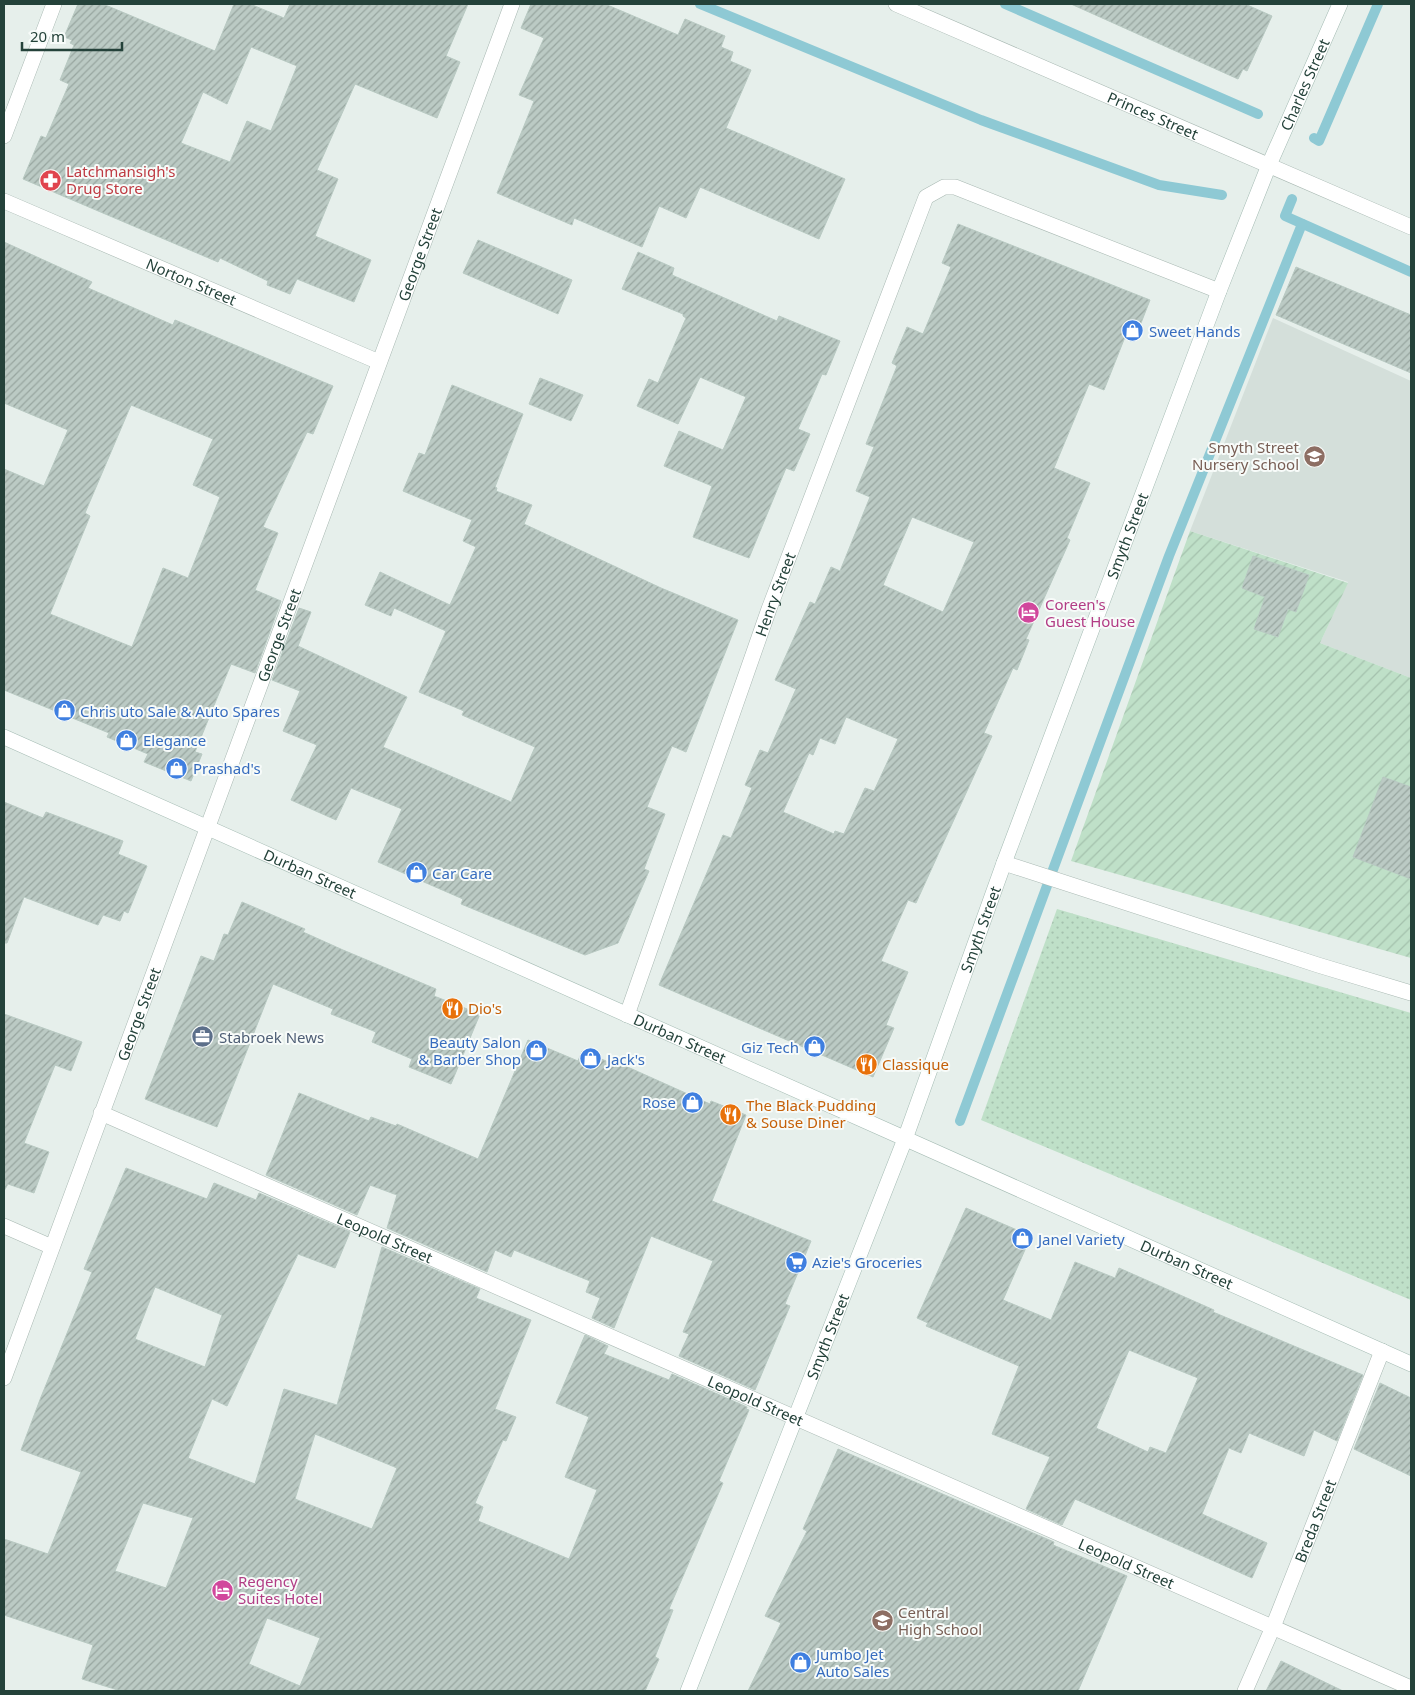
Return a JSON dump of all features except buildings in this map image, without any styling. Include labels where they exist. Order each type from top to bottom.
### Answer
[{"type":"street","points":[[4,136],[54,4]]},
{"type":"street","name":"George Street","points":[[4,1378],[512,4]]},
{"type":"street","name":"Princes Street","points":[[896,4],[1411,227]]},
{"type":"street","name":"Charles Street","points":[[1269,165],[1340,4]]},
{"type":"street","name":"Smyth Street","points":[[688,1691],[906,1139],[1004,863],[1219,291],[1269,165]]},
{"type":"street","name":"Henry Street","points":[[627,1015],[768,609],[926,197],[944,187],[955,187],[1219,291]]},
{"type":"street","name":"Norton Street","points":[[4,201],[379,362]]},
{"type":"street","name":"Durban Street","points":[[4,736],[1411,1364]]},
{"type":"street","points":[[1004,863],[1318,965],[1411,993]]},
{"type":"street","name":"Leopold Street","points":[[101,1113],[1411,1688]]},
{"type":"street","points":[[4,1226],[52,1247]]},
{"type":"street","name":"Breda Street","points":[[1245,1691],[1273,1627],[1382,1351]]},
{"type":"shaded area","name":"Smyth Street Nursery School","points":[[1273,318],[1411,381],[1411,678],[1320,643],[1348,582],[1190,531]]},
{"type":"green space","points":[[1190,531],[1348,583],[1320,643],[1411,678],[1411,958],[1071,861]]},
{"type":"green space","points":[[1057,909],[1411,1013],[1411,1300],[981,1120]]},
{"type":"waterway","points":[[700,4],[981,120],[1159,185],[1222,195]]},
{"type":"waterway","points":[[1005,4],[1258,114]]},
{"type":"waterway","points":[[1314,138],[1319,141],[1378,4]]},
{"type":"waterway","points":[[1292,199],[1285,216],[1411,272]]},
{"type":"waterway","points":[[960,1121],[1169,556],[1302,224]]},
{"type":"place","name":"Latchmansigh's Drug Store","points":[[50,180]]},
{"type":"place","name":"Sweet Hands","points":[[1133,331]]},
{"type":"place","name":"Smyth Street Nursery School","points":[[1315,456]]},
{"type":"place","name":"Coreen's Guest House","points":[[1029,613]]},
{"type":"place","name":"Chris uto Sale & Auto Spares","points":[[64,711]]},
{"type":"place","name":"Elegance","points":[[127,740]]},
{"type":"place","name":"Prashad's","points":[[177,768]]},
{"type":"place","name":"Car Care","points":[[416,873]]},
{"type":"place","name":"Dio's","points":[[452,1008]]},
{"type":"place","name":"Stabroek News","points":[[203,1037]]},
{"type":"place","name":"Giz Tech","points":[[815,1047]]},
{"type":"place","name":"Beauty Salon & Barber Shop","points":[[537,1051]]},
{"type":"place","name":"Jack's","points":[[591,1059]]},
{"type":"place","name":"Classique","points":[[866,1064]]},
{"type":"place","name":"Rose","points":[[692,1102]]},
{"type":"place","name":"The Black Pudding & Souse Diner","points":[[730,1114]]},
{"type":"place","name":"Janel Variety","points":[[1022,1239]]},
{"type":"place","name":"Azie's Groceries","points":[[796,1262]]},
{"type":"place","name":"Regency Suites Hotel","points":[[222,1590]]},
{"type":"place","name":"Central High School","points":[[882,1621]]},
{"type":"place","name":"Jumbo Jet Auto Sales","points":[[800,1663]]}]
